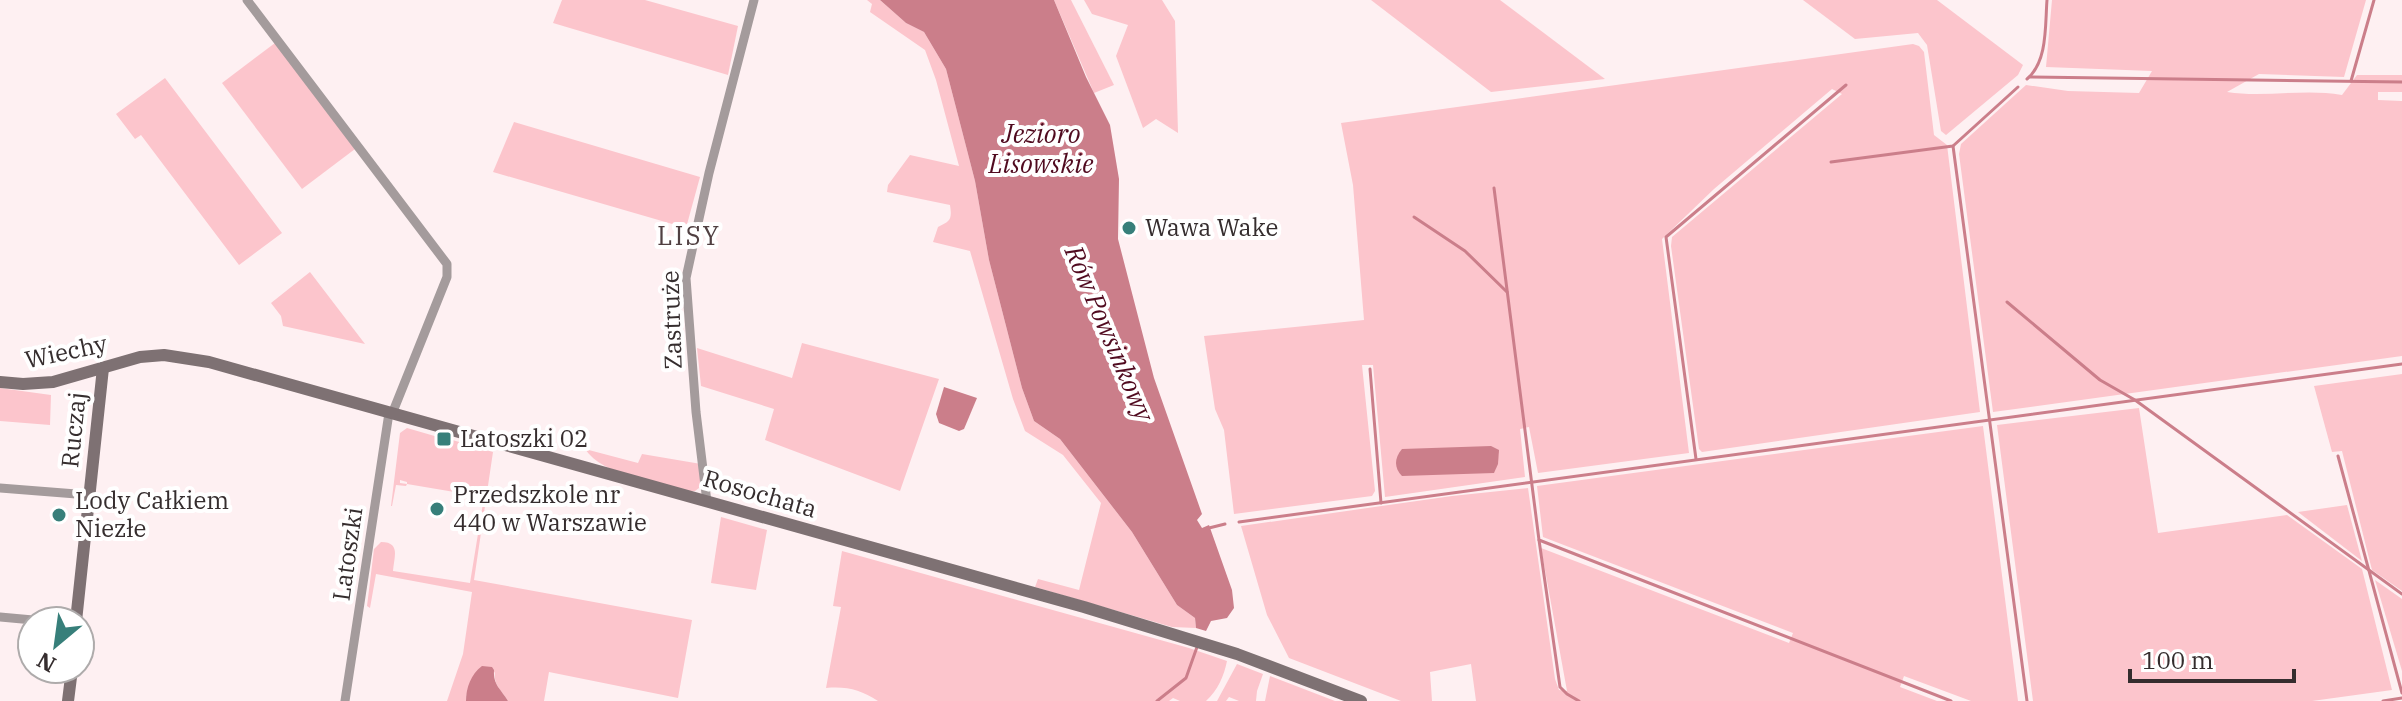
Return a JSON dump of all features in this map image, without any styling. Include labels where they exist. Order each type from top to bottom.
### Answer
[{"type":"street","name":"Latoszki","points":[[247,0],[447,264],[447,277],[390,414],[345,701]]},
{"type":"street","name":"Zastruże","points":[[707,502],[689,333],[687,268],[754,0]]},
{"type":"street","name":"Rosochata","points":[[140,357],[164,355],[209,362],[707,502],[1190,639],[1267,664],[1361,701]]},
{"type":"street","name":"Wiechy","points":[[0,382],[53,382],[140,357]]},
{"type":"street","name":"Ruczaj","points":[[78,605],[103,368]]},
{"type":"street","name":"Ruczaj","points":[[0,488],[89,495]]},
{"type":"shaded area","points":[[562,0],[645,0],[738,26],[728,75],[553,23]]},
{"type":"shaded area","points":[[867,0],[880,0],[906,23],[924,32],[946,69],[975,181],[989,260],[1022,388],[1034,421],[1060,439],[1132,532],[1177,605],[1195,618],[1196,628],[1172,627],[1035,587],[1038,579],[1079,590],[1101,503],[1063,455],[1025,431],[970,251],[933,242],[938,227],[950,219],[950,205],[887,192],[888,185],[910,155],[959,166],[925,50],[870,12],[872,4]]},
{"type":"shaded area","points":[[1054,0],[1071,0],[1114,85],[1094,93]]},
{"type":"shaded area","points":[[1084,0],[1162,0],[1175,21],[1178,133],[1156,119],[1143,128],[1116,56],[1128,25],[1092,14]]},
{"type":"shaded area","points":[[1371,0],[1500,0],[1605,79],[1491,92]]},
{"type":"shaded area","points":[[1803,0],[1937,0],[2023,65],[2018,75],[1946,135],[1941,131],[1927,45],[1918,33],[1855,39]]},
{"type":"shaded area","points":[[2052,0],[2366,0],[2344,77],[2259,74],[2227,92],[2342,95],[2357,75],[2402,75],[2402,92],[2378,92],[2378,100],[2402,101],[2402,356],[1993,412],[1959,154],[1961,144],[2026,85],[2068,91],[2139,93],[2152,71],[2046,67]]},
{"type":"shaded area","points":[[275,43],[355,149],[302,189],[222,83]]},
{"type":"shaded area","points":[[1913,44],[1924,52],[1934,135],[1947,145],[1980,412],[1702,452],[1699,449],[1672,237],[1842,94],[1832,89],[1714,189],[1662,239],[1689,453],[1538,473],[1529,427],[1520,429],[1525,477],[1385,497],[1373,365],[1362,365],[1375,491],[1372,496],[1234,514],[1224,430],[1215,409],[1204,336],[1364,320],[1353,185],[1341,123]]},
{"type":"shaded area","points":[[165,78],[282,233],[239,265],[141,135],[135,139],[116,114]]},
{"type":"shaded area","points":[[514,122],[700,177],[686,228],[493,172]]},
{"type":"shaded area","points":[[310,272],[365,344],[283,326],[281,316],[271,303]]},
{"type":"shaded area","points":[[802,343],[939,379],[900,491],[765,440],[774,409],[701,386],[697,348],[792,378]]},
{"type":"shaded area","points":[[2402,374],[2402,591],[2372,570],[2342,451],[2332,452],[2314,386]]},
{"type":"shaded area","points":[[0,388],[51,395],[50,425],[0,421]]},
{"type":"shaded area","points":[[2139,408],[2158,533],[2287,515],[2362,569],[2392,690],[2312,701],[2033,701],[1997,425]]},
{"type":"shaded area","points":[[1983,426],[2018,701],[1971,701],[1904,676],[1900,687],[1937,701],[1476,701],[1471,664],[1430,672],[1432,701],[1401,701],[1289,658],[1267,615],[1241,526],[1528,488],[1555,679],[1559,690],[1567,691],[1541,548],[1789,643],[1793,633],[1543,537],[1537,486]]},
{"type":"shaded area","points":[[407,428],[438,437],[438,440],[447,443],[449,439],[493,452],[474,580],[692,620],[678,698],[549,672],[544,701],[508,701],[497,684],[495,672],[466,695],[466,701],[447,701],[463,654],[472,592],[376,574],[370,608],[367,606],[374,549],[381,542],[394,547],[393,571],[470,583],[484,497],[407,484],[396,485],[391,506],[400,433]]},
{"type":"shaded area","points":[[585,449],[638,463],[642,454],[701,464],[703,485],[689,491],[632,477],[604,466]]},
{"type":"shaded area","points":[[2347,505],[2362,561],[2298,512]]},
{"type":"shaded area","points":[[721,517],[767,530],[756,590],[711,583]]},
{"type":"shaded area","points":[[842,551],[1189,648],[1227,661],[1224,672],[1206,701],[1173,698],[1169,701],[878,701],[854,690],[826,688],[841,607],[833,606]]},
{"type":"shaded area","points":[[2375,580],[2402,599],[2402,671]]},
{"type":"shaded area","points":[[1237,664],[1263,674],[1256,701],[1239,701],[1229,697],[1226,701],[1217,701]]},
{"type":"shaded area","points":[[1270,676],[1335,701],[1265,701]]},
{"type":"water","name":"Jezioro Lisowskie","points":[[880,0],[1054,0],[1110,125],[1119,179],[1118,239],[1154,378],[1202,514],[1197,520],[1202,528],[1209,525],[1232,590],[1234,608],[1227,618],[1211,621],[1206,631],[1196,628],[1195,618],[1177,605],[1132,532],[1060,439],[1034,421],[1022,388],[989,260],[975,181],[946,69],[924,32],[906,23]]},
{"type":"water","points":[[944,387],[977,398],[964,429],[959,431],[939,423],[936,414]]},
{"type":"water","points":[[1491,446],[1499,450],[1494,473],[1402,476],[1396,466],[1402,449]]},
{"type":"water","points":[[482,666],[492,667],[496,683],[508,701],[466,701],[470,682]]},
{"type":"waterway","points":[[2027,79],[2042,53],[2047,0]]},
{"type":"waterway","points":[[2351,81],[2374,0]]},
{"type":"waterway","points":[[2030,77],[2402,82]]},
{"type":"waterway","points":[[1696,459],[1666,237],[1846,85]]},
{"type":"waterway","points":[[1831,162],[1953,146],[2018,87]]},
{"type":"waterway","points":[[1953,146],[2027,701]]},
{"type":"waterway","points":[[1494,188],[1539,540],[1951,701]]},
{"type":"waterway","points":[[1414,217],[1465,251],[1507,292]]},
{"type":"waterway","points":[[2007,302],[2100,380],[2135,400],[2402,594]]},
{"type":"waterway","points":[[1239,522],[2402,364]]},
{"type":"waterway","points":[[1370,369],[1381,503]]},
{"type":"waterway","points":[[2338,456],[2402,693]]},
{"type":"waterway","points":[[1209,528],[1225,524]]},
{"type":"waterway","points":[[1539,540],[1560,687],[1579,701]]},
{"type":"waterway","name":"Rów Powsinkowy","points":[[1157,701],[1186,678],[1197,647]]},
{"type":"waterway","points":[[2383,701],[2402,698]]},
{"type":"place","name":"Wawa Wake","points":[[1129,228]]},
{"type":"place","name":"Latoszki 02","points":[[444,439]]},
{"type":"place","name":"Przedszkole nr 440 w Warszawie","points":[[437,509]]},
{"type":"place","name":"Lody Całkiem Niezłe","points":[[59,515]]},
{"type":"district","name":"LISY","points":[[689,236]]}]
